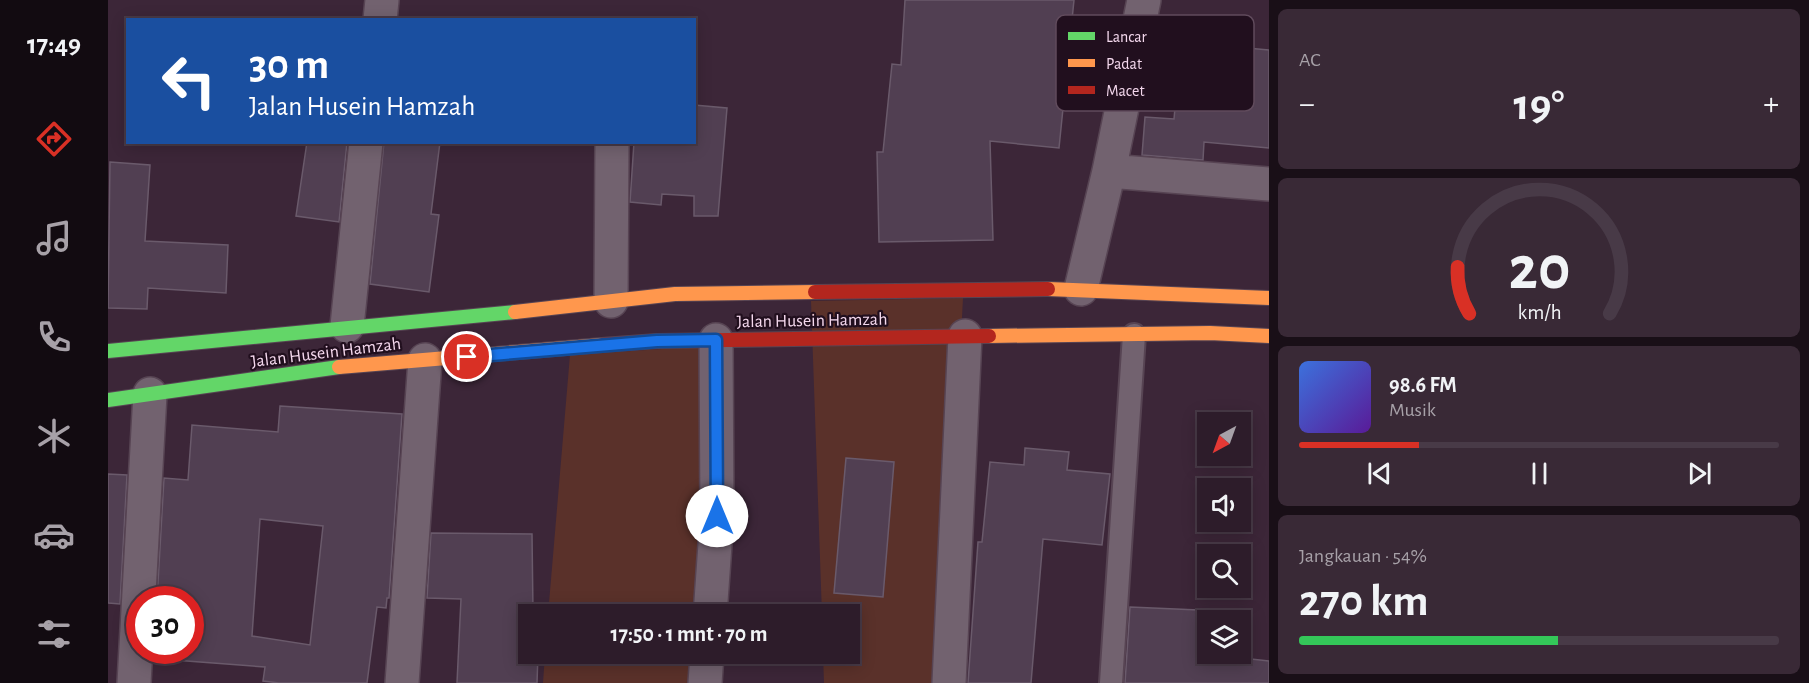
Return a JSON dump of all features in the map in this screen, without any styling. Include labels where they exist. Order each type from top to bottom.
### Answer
[{"type":"street","points":[[380,18],[382,0]]},
{"type":"street","points":[[1140,15],[1143,0]]},
{"type":"street","points":[[1081,289],[1121,111]]},
{"type":"street","points":[[347,326],[366,144]]},
{"type":"street","points":[[611,301],[612,144]]},
{"type":"street","points":[[1109,171],[1269,184]]},
{"type":"street","name":"Jalan Husein Hamzah","points":[[108,351],[347,326],[422,322],[611,301],[726,292],[965,296],[1081,289],[1269,298]]},
{"type":"street","points":[[949,683],[965,331]]},
{"type":"street","name":"Jalan Husein Hamzah","points":[[108,400],[350,365],[657,341],[965,331],[1269,336]]},
{"type":"street","points":[[711,604],[717,516],[716,340]]},
{"type":"street","points":[[402,683],[425,360]]},
{"type":"street","points":[[134,683],[150,394]]},
{"type":"street","points":[[705,683],[706,664]]},
{"type":"lane","points":[[1111,683],[1134,334]]},
{"type":"shaded area","points":[[963,298],[943,683],[824,683],[823,664],[860,664],[860,604],[822,604],[811,301]]},
{"type":"shaded area","points":[[723,345],[700,604],[549,604],[570,355]]},
{"type":"shaded area","points":[[544,664],[694,664],[693,683],[543,683]]},
{"type":"building","points":[[905,0],[1074,0],[1072,15],[1056,15],[1056,111],[1063,111],[1059,148],[990,141],[993,240],[879,242],[877,152],[883,152],[892,64],[901,65]]},
{"type":"building","points":[[1254,49],[1269,50],[1269,148],[1204,142],[1203,160],[1142,155],[1145,117],[1174,119],[1175,111],[1254,111]]},
{"type":"building","points":[[696,105],[727,108],[718,216],[694,216],[694,196],[662,194],[661,205],[630,202],[634,144],[696,144]]},
{"type":"building","points":[[307,144],[347,144],[339,222],[296,216]]},
{"type":"building","points":[[384,144],[440,144],[431,214],[439,215],[429,292],[370,284]]},
{"type":"building","points":[[110,162],[150,165],[145,241],[228,245],[226,293],[148,288],[147,309],[108,308]]},
{"type":"building","points":[[280,406],[402,414],[389,598],[387,598],[386,608],[377,607],[367,683],[263,681],[265,667],[204,662],[204,586],[158,586],[164,478],[188,480],[192,425],[278,432]],"holes":[[[260,519],[323,526],[310,645],[252,636]]]},
{"type":"building","points":[[1025,448],[1069,452],[1067,470],[1110,474],[1102,545],[1043,539],[1031,683],[968,683],[978,542],[982,542],[990,462],[1024,465]]},
{"type":"building","points":[[846,458],[894,462],[883,597],[834,593]]},
{"type":"building","points":[[108,474],[127,475],[120,604],[108,603]]},
{"type":"building","points":[[431,533],[532,534],[533,604],[518,604],[518,664],[538,664],[537,683],[457,683],[461,599],[427,598]]},
{"type":"building","points":[[1130,607],[1198,610],[1197,664],[1251,664],[1251,659],[1269,661],[1269,683],[1125,683]]},
{"type":"traffic: fast","points":[[108,351],[515,312]]},
{"type":"traffic: fast","points":[[108,400],[339,367]]},
{"type":"traffic: slow","points":[[1048,289],[1269,298]]},
{"type":"traffic: slow","points":[[515,312],[675,294],[815,292]]},
{"type":"traffic: slow","points":[[989,336],[1210,333],[1269,336]]},
{"type":"traffic: slow","points":[[339,367],[602,345]]},
{"type":"traffic: jam","points":[[815,292],[1048,289]]},
{"type":"traffic: jam","points":[[602,345],[657,341],[989,336]]},
{"type":"route","points":[[467,357],[657,341],[716,340],[717,516]]}]
